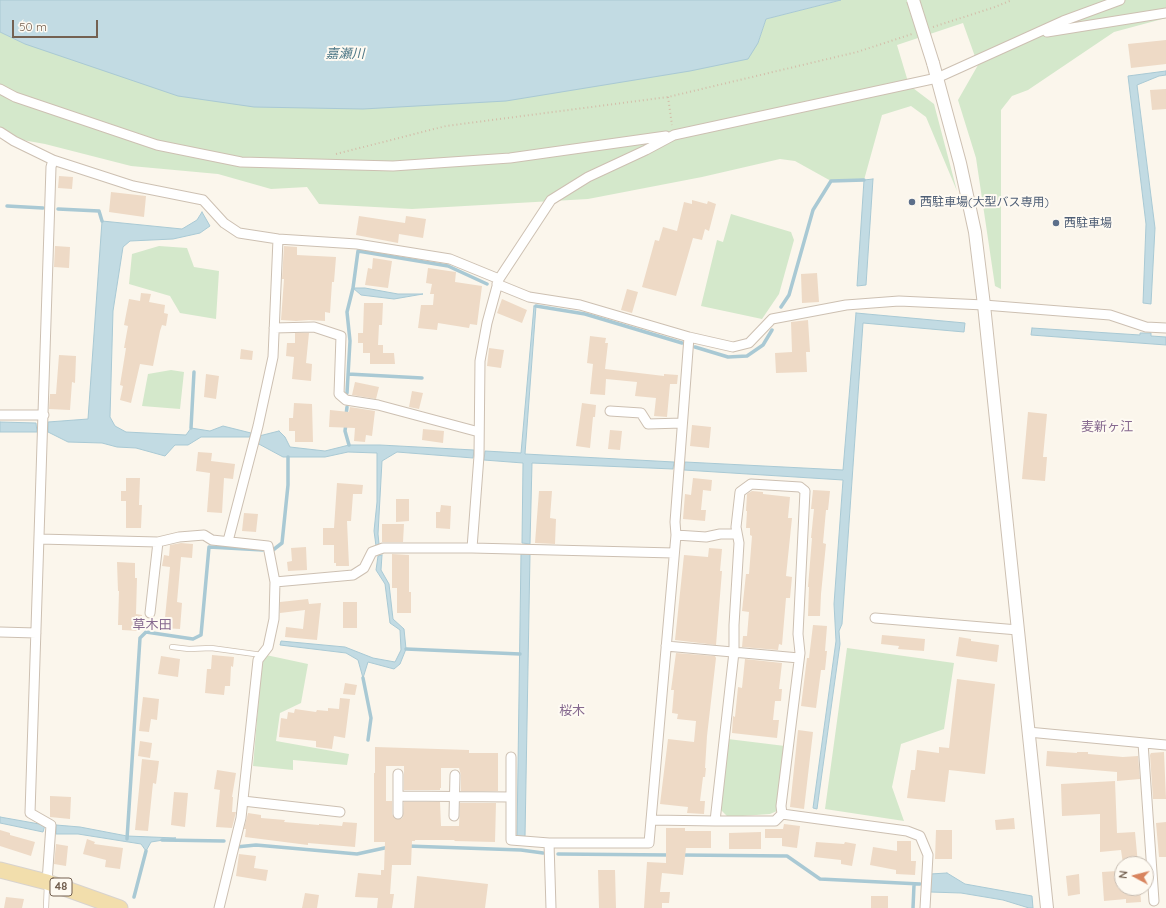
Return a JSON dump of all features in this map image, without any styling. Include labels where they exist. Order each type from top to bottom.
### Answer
[{"type":"main road","name":"48","points":[[0,870],[47,882],[120,908]]},
{"type":"street","points":[[913,0],[933,63],[960,163],[975,232],[984,305],[1047,908]]},
{"type":"street","points":[[0,89],[15,97],[156,145],[241,162],[393,166],[510,158],[674,135],[937,78],[1062,21],[1120,0]]},
{"type":"street","points":[[1036,34],[1166,13]]},
{"type":"street","points":[[0,132],[14,141],[53,160],[133,186],[203,200],[224,223],[240,233],[278,239],[358,244],[450,259],[529,297],[580,305],[689,337],[733,347],[749,343],[772,319],[846,305],[899,301],[984,305],[1110,315],[1146,327],[1166,328]]},
{"type":"street","points":[[472,548],[479,456],[480,361],[487,323],[498,282],[551,200],[588,177],[674,135]]},
{"type":"street","points":[[47,882],[51,825],[30,813],[51,167],[53,160]]},
{"type":"street","points":[[228,541],[258,426],[272,357],[278,239]]},
{"type":"street","points":[[274,328],[314,328],[342,336],[339,394],[346,400],[378,405],[479,432]]},
{"type":"street","points":[[511,758],[510,840],[549,843],[649,843],[676,535],[675,522],[689,337]]},
{"type":"street","points":[[610,411],[641,413],[648,424],[682,423]]},
{"type":"street","points":[[0,415],[44,415]]},
{"type":"street","points":[[715,821],[734,652],[734,625],[739,543],[736,534],[740,492],[751,484],[800,487],[805,491],[798,634],[799,658],[782,814]]},
{"type":"street","points":[[676,535],[706,537],[720,534],[736,534]]},
{"type":"street","points":[[39,539],[158,542],[179,537],[204,535],[212,540],[268,546],[275,582],[272,626],[268,647],[258,660],[238,835],[218,908]]},
{"type":"street","points":[[150,613],[158,542]]},
{"type":"street","points":[[275,582],[352,575],[364,568],[372,552],[383,548],[472,548],[674,553]]},
{"type":"street","points":[[875,618],[1018,630]]},
{"type":"street","points":[[0,632],[36,633]]},
{"type":"street","points":[[666,646],[799,658]]},
{"type":"street","points":[[1028,732],[1166,745]]},
{"type":"street","points":[[1143,743],[1154,901]]},
{"type":"street","points":[[398,774],[398,814]]},
{"type":"street","points":[[454,816],[455,775]]},
{"type":"street","points":[[398,796],[511,798]]},
{"type":"street","points":[[243,801],[340,812]]},
{"type":"street","points":[[652,820],[775,820],[782,814],[907,831],[920,836],[928,855],[925,908]]},
{"type":"street","points":[[549,843],[551,908]]},
{"type":"lane","points":[[172,647],[189,650],[211,648],[262,655]]},
{"type":"lane","points":[[46,908],[47,882]]},
{"type":"path","points":[[930,28],[1012,0]]},
{"type":"path","points":[[334,154],[446,126],[668,97],[857,52],[915,33]]},
{"type":"path","points":[[668,97],[674,135]]},
{"type":"green space","points":[[841,0],[1166,0],[1166,18],[1114,32],[1028,90],[1012,96],[1001,110],[1001,289],[995,286],[976,158],[958,100],[978,65],[963,23],[897,45],[909,85],[934,104],[957,191],[926,117],[911,106],[882,115],[864,180],[831,181],[795,161],[780,159],[702,177],[588,199],[412,209],[319,204],[307,187],[271,189],[218,174],[131,166],[45,144],[0,136],[0,32],[25,44],[758,43],[766,19]]},
{"type":"green space","points":[[731,214],[791,232],[794,240],[779,294],[762,319],[701,306],[717,240],[723,242]]},
{"type":"green space","points":[[159,246],[187,248],[194,267],[219,271],[216,319],[180,313],[170,296],[129,284],[132,254]]},
{"type":"green space","points":[[171,370],[184,372],[180,409],[142,406],[148,374]]},
{"type":"green space","points":[[847,648],[954,663],[944,729],[901,744],[892,787],[904,821],[825,809]]},
{"type":"green space","points":[[266,655],[308,664],[301,703],[280,713],[276,741],[349,754],[347,765],[293,760],[293,770],[253,766],[262,660]]},
{"type":"green space","points":[[728,739],[785,746],[777,811],[770,814],[728,817],[719,808]]},
{"type":"water","name":"嘉瀬川","points":[[0,0],[841,0],[766,19],[758,43],[748,59],[690,71],[506,101],[363,109],[254,107],[178,96],[25,44],[0,32]]},
{"type":"water","points":[[1166,71],[1166,75],[1159,76],[1137,85],[1155,228],[1151,304],[1143,303],[1146,224],[1128,76]]},
{"type":"water","points":[[873,179],[866,285],[857,286],[864,180]]},
{"type":"water","points":[[202,212],[210,226],[200,233],[173,239],[130,241],[123,247],[113,311],[110,417],[115,426],[126,432],[186,435],[191,428],[210,431],[223,426],[251,433],[250,437],[201,437],[188,445],[175,445],[165,456],[136,448],[117,447],[102,443],[68,442],[48,432],[48,422],[88,419],[102,221],[182,229],[197,220]]},
{"type":"water","points":[[353,288],[365,288],[398,294],[423,294],[394,299],[361,295]]},
{"type":"water","points":[[534,306],[536,306],[525,454],[674,462],[673,469],[532,463],[530,544],[522,543],[523,463],[484,460],[485,451],[521,453]]},
{"type":"water","points":[[856,313],[965,323],[964,332],[863,323],[842,624],[839,631],[840,644],[817,809],[813,808],[836,641],[834,604],[843,480],[684,470],[685,462],[843,470]]},
{"type":"water","points":[[1032,328],[1140,335],[1140,333],[1151,333],[1151,336],[1166,337],[1166,345],[1031,335]]},
{"type":"water","points":[[0,422],[36,423],[37,432],[0,432]]},
{"type":"water","points":[[279,431],[285,437],[290,447],[325,451],[349,445],[380,445],[474,450],[473,458],[397,452],[382,461],[378,534],[379,544],[376,546],[374,531],[377,502],[377,453],[348,452],[325,457],[283,457],[257,443],[259,436]]},
{"type":"water","points":[[521,554],[530,554],[525,837],[517,836]]},
{"type":"water","points":[[382,555],[381,570],[389,584],[393,619],[404,629],[406,649],[400,664],[394,669],[368,662],[363,678],[358,660],[346,653],[280,645],[281,641],[345,647],[373,658],[395,662],[401,650],[400,630],[390,623],[385,584],[376,570],[378,556]]},
{"type":"water","points":[[0,817],[45,825],[43,832],[0,823]]},
{"type":"water","points":[[56,825],[80,827],[127,836],[176,838],[151,842],[146,851],[141,844],[78,834],[56,834]]},
{"type":"water","points":[[947,873],[965,884],[1032,896],[1033,908],[1003,900],[961,893],[930,892],[930,874]]},
{"type":"building","points":[[1166,40],[1166,64],[1131,68],[1128,44]]},
{"type":"building","points":[[1166,89],[1166,109],[1152,110],[1150,90]]},
{"type":"building","points":[[59,176],[73,177],[72,189],[58,188]]},
{"type":"building","points":[[111,192],[146,196],[144,217],[109,212]]},
{"type":"building","points":[[692,200],[707,204],[708,201],[716,204],[709,231],[705,229],[702,240],[693,238],[676,296],[642,287],[655,240],[659,241],[663,227],[677,231],[684,202],[692,204]]},
{"type":"building","points":[[359,216],[405,223],[406,216],[426,219],[423,238],[399,234],[398,243],[356,235]]},
{"type":"building","points":[[55,246],[70,247],[69,268],[54,267]]},
{"type":"building","points":[[284,246],[297,247],[297,255],[336,257],[334,282],[332,282],[330,313],[325,312],[325,321],[281,320],[284,279],[282,279]]},
{"type":"building","points":[[373,258],[392,261],[388,288],[365,285],[368,268],[372,269]]},
{"type":"building","points":[[428,268],[456,272],[455,282],[482,286],[477,325],[470,324],[469,328],[438,323],[437,330],[418,328],[421,305],[433,305],[434,294],[430,294],[432,284],[426,283]]},
{"type":"building","points":[[817,273],[819,302],[802,303],[801,274]]},
{"type":"building","points":[[627,289],[638,292],[632,313],[621,310]]},
{"type":"building","points":[[141,293],[151,294],[149,302],[165,305],[164,313],[168,314],[166,326],[162,325],[160,331],[153,366],[140,364],[131,403],[120,400],[123,386],[120,385],[126,348],[124,348],[128,326],[124,325],[129,299],[140,301]]},
{"type":"building","points":[[502,299],[527,310],[522,323],[497,313]]},
{"type":"building","points":[[364,303],[383,303],[382,325],[379,325],[378,345],[383,345],[383,353],[394,353],[395,364],[370,364],[370,353],[363,353],[363,343],[358,343],[358,333],[363,333]]},
{"type":"building","points":[[808,320],[810,352],[806,352],[807,372],[776,373],[775,353],[792,352],[791,322]]},
{"type":"building","points":[[295,333],[309,333],[306,363],[312,364],[311,381],[292,379],[294,357],[286,356],[287,343],[295,343]]},
{"type":"building","points":[[590,336],[606,338],[605,343],[608,343],[605,369],[664,376],[664,374],[678,375],[677,384],[670,384],[667,417],[654,416],[656,398],[635,396],[637,382],[606,379],[605,395],[590,394],[593,364],[587,363]]},
{"type":"building","points":[[489,348],[504,350],[501,368],[487,366]]},
{"type":"building","points":[[241,349],[253,351],[252,360],[240,359]]},
{"type":"building","points":[[59,355],[76,356],[75,383],[72,382],[70,410],[49,409],[50,394],[56,394]]},
{"type":"building","points":[[206,374],[219,376],[216,399],[204,397]]},
{"type":"building","points":[[355,382],[379,387],[376,399],[352,395]]},
{"type":"building","points":[[412,391],[423,393],[419,409],[409,407]]},
{"type":"building","points":[[294,403],[312,404],[313,442],[295,442],[295,431],[289,431],[289,418],[293,418]]},
{"type":"building","points":[[582,403],[596,405],[595,417],[593,417],[590,448],[576,446]]},
{"type":"building","points":[[350,407],[375,411],[372,436],[366,435],[365,442],[354,441],[355,428],[329,427],[330,410],[349,412]]},
{"type":"building","points":[[1028,412],[1047,414],[1043,457],[1047,457],[1045,481],[1022,479]]},
{"type":"building","points":[[692,425],[711,427],[709,448],[690,446]]},
{"type":"building","points":[[423,429],[444,431],[443,443],[422,440]]},
{"type":"building","points":[[610,430],[622,431],[620,450],[608,449]]},
{"type":"building","points":[[198,452],[212,453],[211,461],[235,464],[233,479],[224,478],[222,513],[207,512],[210,473],[196,471]]},
{"type":"building","points":[[126,478],[140,478],[139,505],[142,505],[141,528],[126,528],[126,501],[121,501],[121,491],[126,491]]},
{"type":"building","points":[[693,478],[712,480],[711,491],[703,490],[701,510],[706,510],[705,521],[683,519],[685,494],[691,495]]},
{"type":"building","points":[[337,483],[363,485],[362,494],[353,494],[351,521],[347,521],[349,566],[336,566],[336,563],[334,563],[334,545],[323,545],[323,528],[334,528]]},
{"type":"building","points":[[813,490],[830,491],[828,510],[826,510],[823,543],[826,544],[820,616],[808,616],[808,587],[814,509],[811,509]]},
{"type":"building","points":[[539,491],[552,491],[550,518],[556,519],[555,544],[535,543]]},
{"type":"building","points":[[752,491],[763,492],[763,494],[790,497],[788,518],[792,518],[786,576],[792,577],[790,598],[786,598],[782,645],[779,644],[778,650],[742,647],[743,636],[747,636],[749,612],[742,611],[746,574],[749,574],[752,536],[750,535],[750,528],[746,528],[747,494]]},
{"type":"building","points":[[396,499],[409,499],[409,521],[396,522]]},
{"type":"building","points":[[441,505],[451,506],[450,529],[436,528],[436,512],[440,512]]},
{"type":"building","points":[[244,513],[258,514],[256,532],[242,531]]},
{"type":"building","points":[[382,524],[404,524],[403,542],[382,542]]},
{"type":"building","points":[[181,543],[193,544],[192,558],[181,557],[177,602],[182,603],[180,629],[164,628],[170,567],[162,566],[164,555],[169,556],[170,545]]},
{"type":"building","points":[[306,547],[307,570],[288,571],[287,562],[292,561],[291,548]]},
{"type":"building","points":[[709,548],[722,549],[720,571],[722,571],[716,645],[675,640],[684,555],[708,557]]},
{"type":"building","points":[[392,554],[409,555],[409,592],[411,592],[411,613],[397,613],[397,588],[392,588]]},
{"type":"building","points":[[117,562],[135,563],[135,578],[137,578],[136,614],[142,615],[141,631],[122,630],[122,625],[118,625],[119,591]]},
{"type":"building","points":[[308,599],[309,604],[321,603],[317,640],[285,637],[286,627],[303,629],[305,610],[280,613],[280,602]]},
{"type":"building","points":[[343,602],[357,602],[357,628],[343,628]]},
{"type":"building","points":[[813,625],[827,626],[825,670],[821,670],[816,708],[801,706]]},
{"type":"building","points":[[882,635],[925,639],[924,651],[898,649],[899,646],[881,644]]},
{"type":"building","points":[[959,637],[971,639],[971,641],[999,645],[997,662],[956,656]]},
{"type":"building","points":[[676,653],[715,656],[716,658],[707,736],[705,777],[703,777],[700,801],[705,801],[704,814],[687,813],[688,807],[660,804],[668,739],[694,742],[696,721],[677,719],[678,714],[672,713],[674,690],[671,690]]},
{"type":"building","points":[[212,655],[234,657],[233,667],[231,666],[230,686],[225,686],[224,695],[205,693],[207,669],[211,669]]},
{"type":"building","points":[[161,656],[180,659],[178,677],[158,674]]},
{"type":"building","points":[[745,659],[782,663],[779,689],[782,689],[781,701],[775,701],[773,720],[779,720],[777,738],[732,733],[733,716],[735,717],[738,687],[742,688]]},
{"type":"building","points":[[957,679],[995,684],[985,774],[949,770],[945,802],[907,798],[911,770],[915,770],[917,750],[939,753],[939,747],[949,748]]},
{"type":"building","points":[[345,683],[357,685],[355,695],[343,694]]},
{"type":"building","points":[[143,697],[159,699],[157,720],[151,719],[149,732],[139,731]]},
{"type":"building","points":[[340,698],[350,699],[345,738],[334,736],[332,749],[316,747],[316,741],[279,737],[281,718],[287,719],[288,712],[294,713],[295,709],[316,712],[317,710],[328,711],[328,708],[339,709]]},
{"type":"building","points":[[798,730],[813,732],[804,809],[790,807]]},
{"type":"building","points":[[140,741],[152,743],[150,758],[138,756]]},
{"type":"building","points":[[375,747],[469,750],[469,753],[498,753],[498,791],[461,791],[461,775],[459,768],[441,768],[440,790],[404,790],[404,766],[386,766],[386,801],[392,801],[392,814],[395,819],[401,819],[403,817],[404,802],[440,802],[441,826],[459,826],[460,803],[496,803],[495,842],[454,841],[455,840],[412,841],[411,865],[392,865],[390,894],[394,894],[392,908],[377,908],[378,898],[355,897],[358,873],[381,875],[381,870],[384,870],[385,842],[374,842]]},
{"type":"building","points":[[1047,751],[1077,753],[1088,752],[1088,754],[1123,757],[1138,756],[1140,779],[1117,781],[1117,772],[1046,766]]},
{"type":"building","points":[[1164,752],[1166,799],[1153,799],[1150,755],[1151,753]]},
{"type":"building","points":[[142,759],[159,761],[156,784],[153,783],[148,831],[135,830]]},
{"type":"building","points":[[217,770],[236,773],[232,797],[232,812],[236,812],[232,828],[216,827],[220,790],[214,789]]},
{"type":"building","points":[[1115,781],[1117,833],[1135,832],[1137,856],[1122,856],[1121,850],[1100,852],[1100,814],[1062,816],[1061,784]]},
{"type":"building","points":[[174,792],[188,793],[185,827],[171,825]]},
{"type":"building","points":[[50,796],[71,797],[70,819],[50,817]]},
{"type":"building","points":[[248,813],[261,815],[261,818],[285,820],[284,822],[342,826],[343,822],[357,823],[355,847],[308,843],[308,845],[245,837],[246,829],[244,829]]},
{"type":"building","points":[[1014,818],[1015,829],[996,830],[995,820]]},
{"type":"building","points":[[1166,822],[1166,857],[1159,857],[1156,823]]},
{"type":"building","points":[[784,824],[800,826],[797,848],[782,846],[782,838],[765,838],[765,829],[783,829]]},
{"type":"building","points":[[666,828],[685,828],[685,831],[711,831],[711,848],[686,848],[683,875],[662,873],[660,892],[670,892],[669,903],[662,903],[662,908],[644,908],[647,862],[666,863]]},
{"type":"building","points":[[0,830],[10,833],[10,835],[35,842],[31,856],[0,846]]},
{"type":"building","points":[[936,830],[952,830],[952,859],[935,859]]},
{"type":"building","points":[[761,832],[761,849],[729,849],[729,833]]},
{"type":"building","points":[[87,839],[95,842],[94,844],[123,848],[120,869],[105,867],[106,860],[83,854]]},
{"type":"building","points":[[897,841],[911,841],[911,861],[916,861],[915,875],[896,874],[896,870],[870,865],[873,847],[897,851]]},
{"type":"building","points":[[816,842],[844,844],[845,842],[856,844],[852,866],[841,864],[841,860],[814,857]]},
{"type":"building","points":[[56,844],[68,846],[66,866],[54,864]]},
{"type":"building","points":[[239,854],[256,856],[254,868],[268,870],[266,881],[236,876]]},
{"type":"building","points":[[598,870],[615,870],[616,908],[599,908]]},
{"type":"building","points":[[1114,871],[1114,896],[1141,896],[1141,902],[1126,903],[1126,899],[1104,901],[1102,872]]},
{"type":"building","points":[[1079,874],[1080,894],[1068,896],[1066,876]]},
{"type":"building","points":[[417,876],[488,884],[485,908],[414,908]]},
{"type":"building","points":[[305,893],[319,895],[317,908],[302,908]]},
{"type":"building","points":[[871,896],[888,896],[888,908],[871,908]]},
{"type":"building","points":[[6,897],[24,899],[22,908],[4,908]]},
{"type":"waterway","points":[[781,307],[789,295],[813,210],[831,181],[864,180]]},
{"type":"waterway","points":[[7,206],[43,208]]},
{"type":"waterway","points":[[58,209],[99,211],[102,221]]},
{"type":"waterway","points":[[347,393],[350,341],[347,312],[353,288],[358,251],[448,266],[487,284]]},
{"type":"waterway","points":[[536,306],[585,314],[682,343]]},
{"type":"waterway","points":[[695,347],[728,357],[747,356],[763,345],[772,330]]},
{"type":"waterway","points":[[191,428],[194,372]]},
{"type":"waterway","points":[[348,374],[422,378]]},
{"type":"waterway","points":[[346,415],[347,407]]},
{"type":"waterway","points":[[346,423],[345,431],[349,445]]},
{"type":"waterway","points":[[273,550],[282,543],[288,485],[288,457]]},
{"type":"waterway","points":[[127,839],[140,638],[146,632],[193,639],[201,635],[209,547],[263,550]]},
{"type":"waterway","points":[[406,649],[520,654]]},
{"type":"waterway","points":[[363,678],[371,718],[368,740]]},
{"type":"waterway","points":[[162,840],[224,841]]},
{"type":"waterway","points":[[236,847],[256,845],[357,854],[389,847]]},
{"type":"waterway","points":[[407,846],[521,850],[543,853]]},
{"type":"waterway","points":[[134,897],[146,851]]},
{"type":"waterway","points":[[558,854],[669,855]]},
{"type":"waterway","points":[[682,855],[787,856],[820,879],[920,884]]},
{"type":"waterway","points":[[913,908],[914,885]]},
{"type":"place","name":"西駐車場(大型バス専用)","points":[[912,202]]},
{"type":"place","name":"西駐車場","points":[[1056,223]]},
{"type":"district","name":"麦新ヶ江","points":[[1107,427]]},
{"type":"district","name":"草木田","points":[[152,625]]},
{"type":"district","name":"桜木","points":[[572,711]]}]
